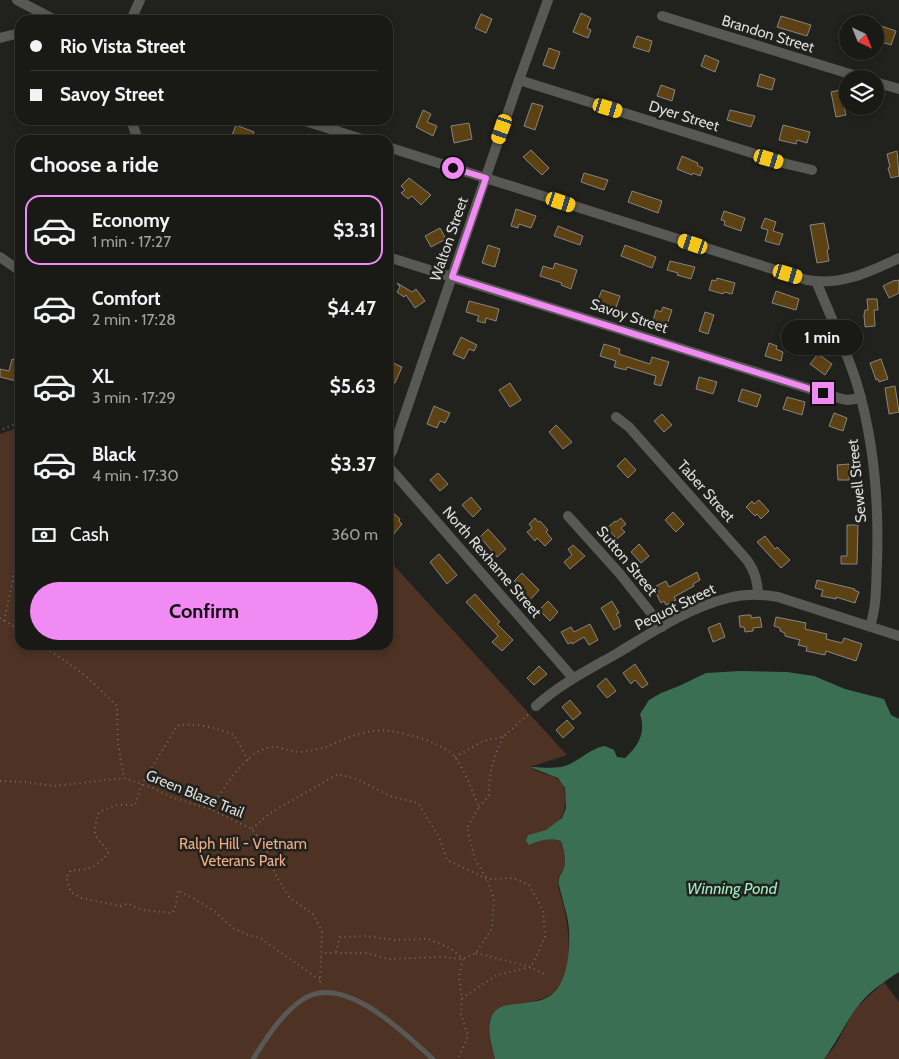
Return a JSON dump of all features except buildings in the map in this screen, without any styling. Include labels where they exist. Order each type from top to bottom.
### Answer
[{"type":"street","points":[[17,0],[43,15]]},
{"type":"street","points":[[133,15],[140,0]]},
{"type":"street","name":"Walton Street","points":[[393,447],[548,0]]},
{"type":"street","name":"Brandon Street","points":[[662,16],[839,71]]},
{"type":"street","points":[[0,38],[15,34]]},
{"type":"street","name":"Dyer Street","points":[[519,80],[787,164],[812,170]]},
{"type":"street","points":[[884,85],[899,89]]},
{"type":"street","points":[[318,125],[349,135]]},
{"type":"street","points":[[393,149],[816,282],[834,282],[853,278],[899,258]]},
{"type":"street","points":[[0,256],[15,267]]},
{"type":"street","name":"Savoy Street","points":[[393,259],[842,399],[853,400],[861,398]]},
{"type":"street","name":"Sewell Street","points":[[816,282],[849,362],[861,398],[873,464],[877,517],[875,607],[870,626]]},
{"type":"street","name":"Taber Street","points":[[616,418],[628,426],[748,560],[757,580],[758,595]]},
{"type":"street","name":"North Rexhame Street","points":[[393,472],[573,678]]},
{"type":"street","name":"Sutton Street","points":[[568,516],[620,574],[662,627]]},
{"type":"street","name":"Pequot Street","points":[[536,706],[573,678],[662,627],[695,610],[738,596],[758,595],[788,599],[899,636]]},
{"type":"lane","points":[[252,1059],[275,1027],[297,1003],[308,996],[333,992],[360,1001],[404,1033],[433,1059]]},
{"type":"path","points":[[3,429],[15,424]]},
{"type":"path","points":[[4,621],[15,570]]},
{"type":"path","points":[[0,618],[15,627]]},
{"type":"path","points":[[49,650],[86,676],[117,706],[118,744],[124,778]]},
{"type":"path","points":[[476,954],[492,928],[494,899],[487,878],[475,859],[467,828],[479,806],[489,796],[489,776],[502,737],[536,706]]},
{"type":"path","points":[[248,761],[234,735],[190,723],[177,726],[142,784],[135,805],[116,805],[99,812],[94,826],[96,840],[109,851],[96,866],[77,871],[71,870],[66,878],[71,892],[81,898],[121,906],[126,903],[140,909],[172,913],[176,906],[178,890],[213,910],[233,928],[260,938],[321,979]]},
{"type":"path","points":[[210,808],[234,773],[255,754],[265,748],[277,747],[294,752],[320,749],[353,736],[375,731],[390,731],[443,747],[455,757],[479,806]]},
{"type":"path","points":[[455,757],[483,741],[502,737]]},
{"type":"path","points":[[252,829],[270,813],[338,774],[359,780],[390,796],[418,803],[439,837],[447,860],[487,878],[513,878],[529,885],[542,910],[545,937],[531,967]]},
{"type":"path","name":"Green Blaze Trail","points":[[0,781],[54,786],[124,778],[153,788],[171,797],[210,808],[252,829],[264,844],[277,878],[290,898],[313,914],[322,931],[320,994]]},
{"type":"path","points":[[336,953],[340,937],[366,936],[395,940],[428,939],[450,948],[463,959]]},
{"type":"path","points":[[322,954],[367,953],[388,960],[442,957],[463,959],[476,954],[531,967],[547,976]]},
{"type":"path","points":[[458,1059],[468,1036],[462,1014],[459,976],[463,959]]},
{"type":"path","points":[[462,998],[497,975],[531,967]]},
{"type":"green space","name":"Ralph Hill - Vietnam Veterans Park","points":[[15,429],[15,650],[393,650],[393,564],[567,755],[530,767],[536,771],[553,776],[561,782],[564,789],[565,803],[562,817],[556,824],[547,830],[528,835],[529,845],[553,840],[561,841],[563,847],[565,864],[558,881],[568,935],[565,973],[562,982],[555,992],[545,998],[508,1006],[498,1010],[491,1017],[489,1033],[495,1059],[0,1059],[0,434]]},
{"type":"green space","points":[[884,982],[899,1002],[899,1059],[824,1059],[835,1046],[855,1009]]},
{"type":"water","name":"Winning Pond","points":[[740,671],[787,672],[814,676],[845,689],[884,699],[891,715],[899,719],[899,972],[875,989],[859,1004],[824,1059],[495,1059],[489,1030],[493,1014],[499,1008],[538,1001],[553,993],[563,978],[568,958],[568,924],[559,883],[565,861],[561,841],[545,840],[529,845],[526,841],[528,835],[546,830],[562,818],[566,808],[565,788],[558,778],[530,767],[556,768],[566,766],[591,751],[605,746],[614,750],[617,757],[625,758],[640,738],[642,721],[640,714],[649,700],[706,673]]},
{"type":"route","points":[[453,168],[486,178],[452,277],[823,393]]}]
